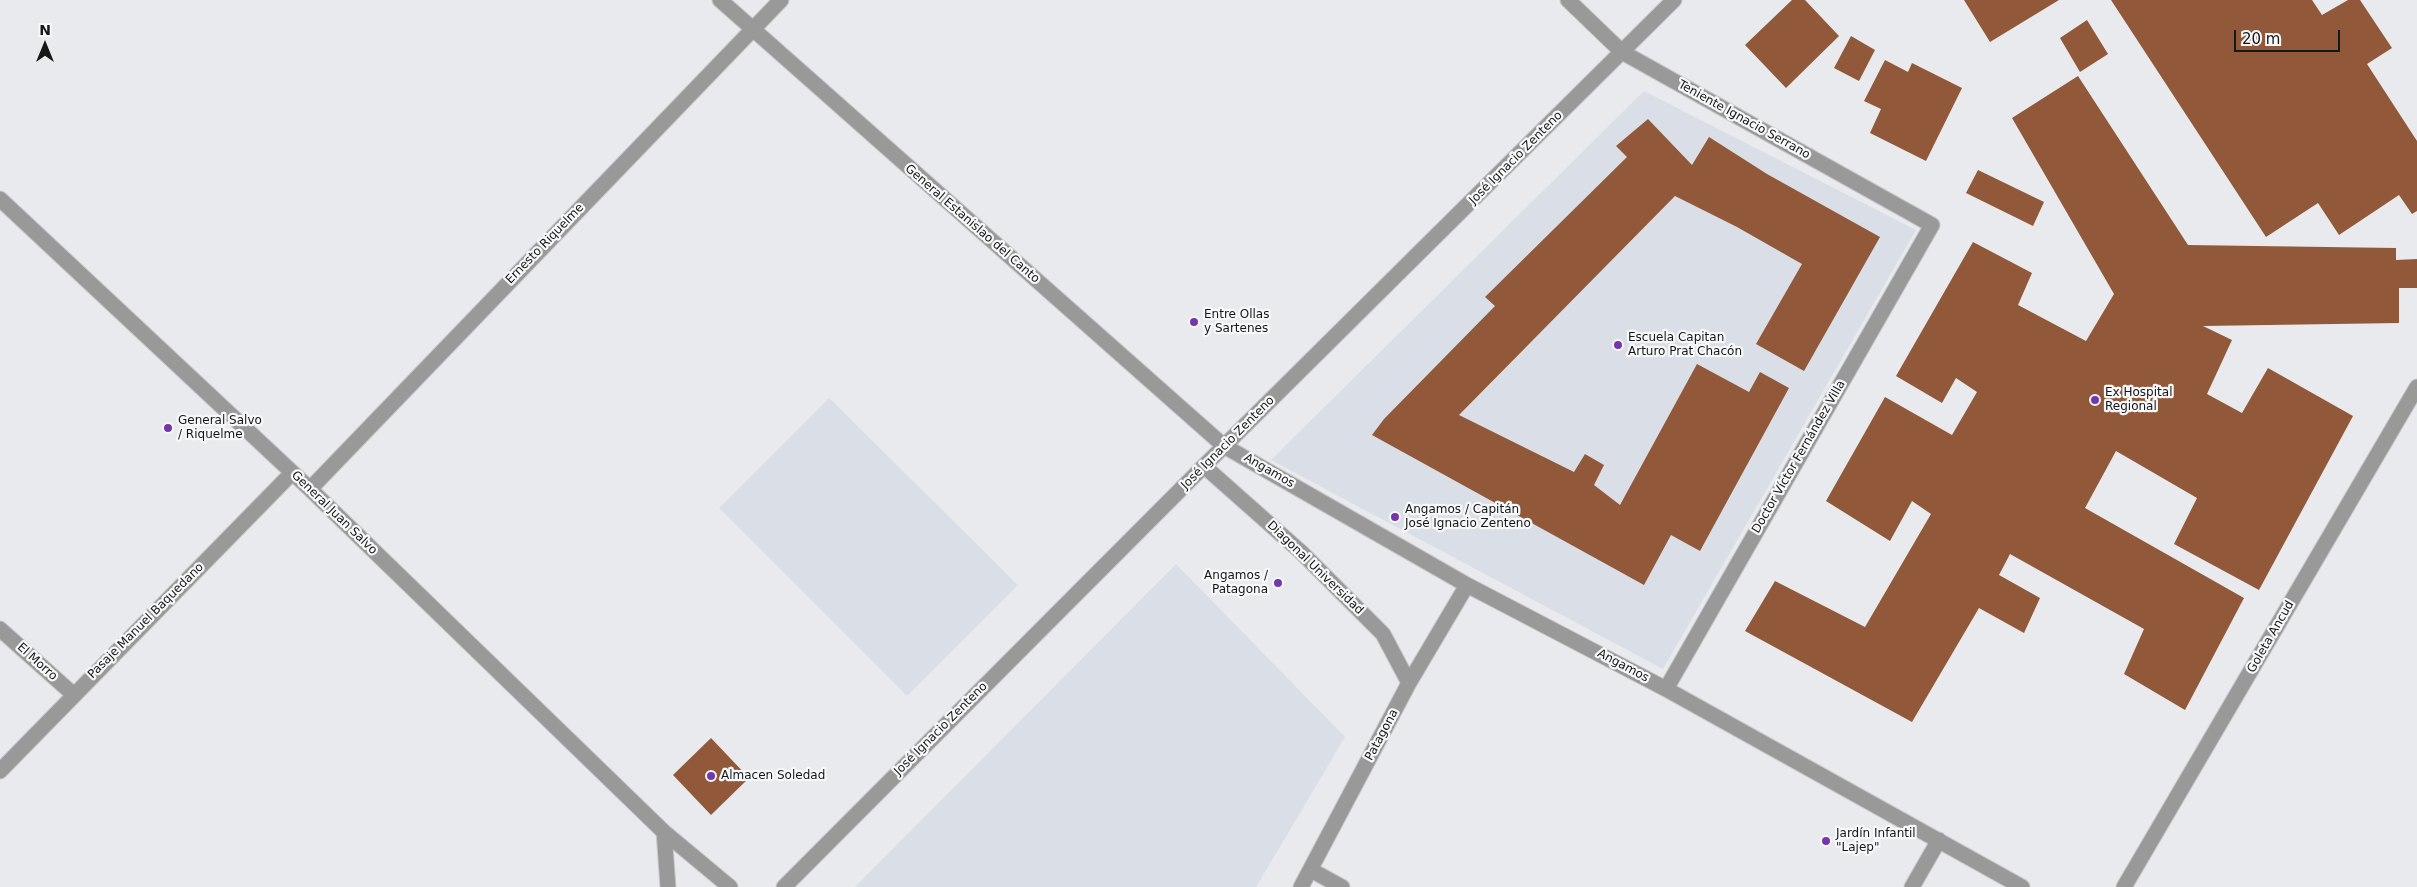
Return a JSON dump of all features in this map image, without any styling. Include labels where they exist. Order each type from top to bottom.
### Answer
[{"type":"street","name":"General Estanislao del Canto","points":[[720,0],[1224,446]]},
{"type":"street","name":"Ernesto Riquelme","points":[[310,489],[781,0]]},
{"type":"street","name":"Teniente Ignacio Serrano","points":[[1568,0],[1622,52],[1932,226]]},
{"type":"street","name":"José Ignacio Zenteno","points":[[784,887],[1224,446],[1674,0]]},
{"type":"street","name":"General Juan Salvo","points":[[0,199],[310,489],[664,832],[730,887]]},
{"type":"street","name":"Doctor Víctor Fernández Villa","points":[[1666,689],[1932,226]]},
{"type":"street","name":"Goleta Ancud","points":[[2124,887],[2417,387]]},
{"type":"street","name":"Angamos","points":[[1224,446],[1467,584],[1666,689],[2022,887]]},
{"type":"street","name":"Diagonal Universidad","points":[[1204,466],[1301,552],[1383,634],[1408,683]]},
{"type":"street","name":"Pasaje Manuel Baquedano","points":[[0,771],[292,473]]},
{"type":"street","name":"Patagona","points":[[1301,887],[1408,683],[1467,584]]},
{"type":"street","name":"El Morro","points":[[0,628],[74,694]]},
{"type":"street","points":[[664,832],[668,887]]},
{"type":"street","points":[[1912,887],[1939,840]]},
{"type":"street","points":[[1311,870],[1342,887]]},
{"type":"shaded area","name":"Escuela Capitan Arturo Prat Chacón","points":[[1644,91],[1916,230],[1663,669],[1271,460]]},
{"type":"shaded area","points":[[829,398],[1018,585],[907,696],[719,508]]},
{"type":"shaded area","points":[[1176,564],[1345,737],[1256,887],[855,887]]},
{"type":"building","points":[[1792,0],[1805,0],[1839,36],[1786,88],[1745,45]]},
{"type":"building","points":[[1964,0],[2059,0],[1990,42]]},
{"type":"building","points":[[2111,0],[2312,0],[2322,15],[2348,0],[2360,0],[2392,48],[2367,64],[2417,141],[2417,211],[2412,214],[2399,195],[2339,235],[2318,203],[2266,237]]},
{"type":"building","points":[[2087,20],[2108,54],[2080,72],[2060,38]]},
{"type":"building","points":[[1851,36],[1875,50],[1859,81],[1834,68]]},
{"type":"building","points":[[1885,60],[1908,72],[1912,63],[1962,88],[1926,161],[1870,133],[1881,109],[1864,101]]},
{"type":"building","name":"Ex Hospital Regional","points":[[2078,76],[2188,245],[2396,248],[2396,260],[2417,259],[2417,288],[2399,288],[2399,323],[2203,326],[2232,340],[2207,394],[2242,413],[2268,368],[2353,416],[2259,590],[2174,544],[2197,498],[2116,451],[2085,508],[2244,598],[2185,710],[2124,674],[2144,629],[2010,554],[1999,575],[2040,598],[2024,633],[1979,608],[1912,722],[1745,631],[1775,581],[1865,627],[1931,514],[1912,501],[1890,541],[1826,501],[1885,397],[1952,435],[1977,392],[1956,378],[1942,403],[1896,376],[1973,242],[2032,273],[2018,305],[2086,341],[2114,294],[2012,118]]},
{"type":"building","points":[[1648,119],[1692,165],[1709,137],[1767,174],[1880,237],[1804,371],[1756,344],[1802,264],[1737,227],[1675,196],[1459,415],[1574,472],[1585,454],[1604,465],[1594,485],[1620,505],[1697,364],[1749,392],[1760,372],[1789,388],[1700,551],[1671,535],[1644,585],[1372,435],[1384,419],[1495,306],[1485,297],[1627,157],[1616,146]]},
{"type":"building","points":[[1978,170],[2044,202],[2033,226],[1966,193]]},
{"type":"building","name":"Almacen Soledad","points":[[711,738],[749,778],[711,815],[673,775]]},
{"type":"place","name":"Entre Ollas y Sartenes","points":[[1194,322]]},
{"type":"place","name":"Escuela Capitan Arturo Prat Chacón","points":[[1618,345]]},
{"type":"place","name":"Ex Hospital Regional","points":[[2095,400]]},
{"type":"place","name":"General Salvo / Riquelme","points":[[168,428]]},
{"type":"place","name":"Angamos / Capitán José Ignacio Zenteno","points":[[1395,517]]},
{"type":"place","name":"Angamos / Patagona","points":[[1278,583]]},
{"type":"place","name":"Almacen Soledad","points":[[711,776]]},
{"type":"place","name":"Jardín Infantil \"Lajep\"","points":[[1826,841]]}]
